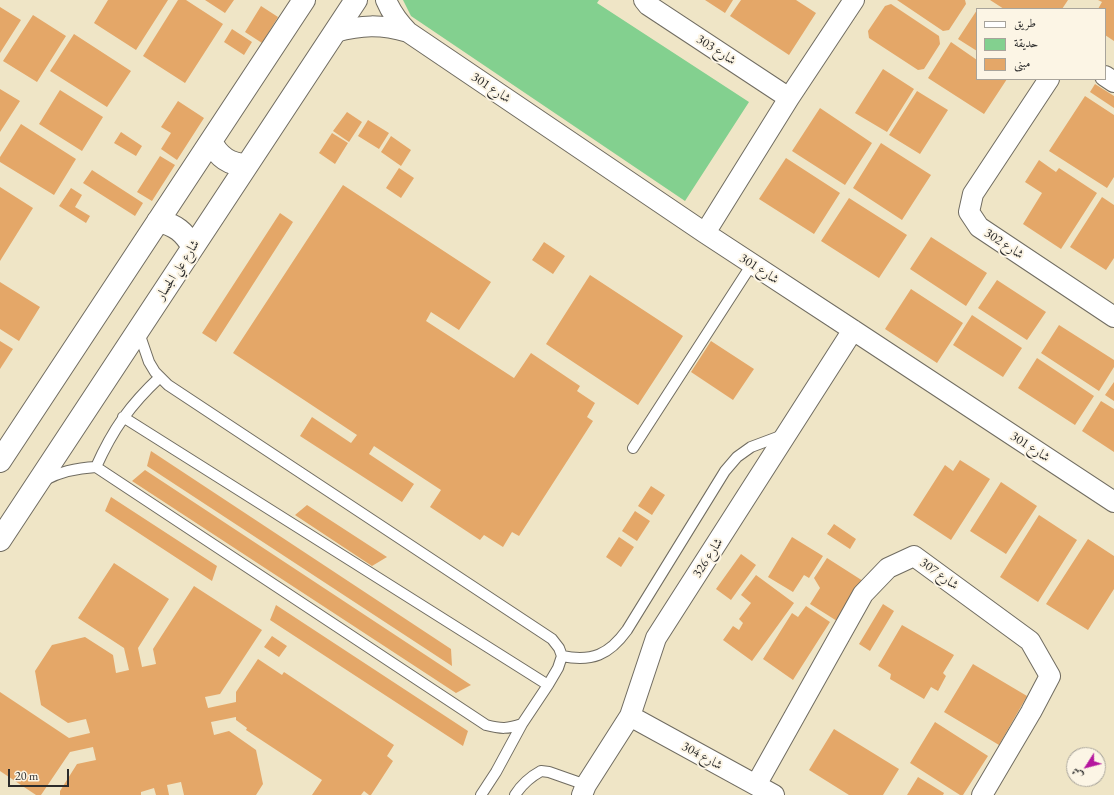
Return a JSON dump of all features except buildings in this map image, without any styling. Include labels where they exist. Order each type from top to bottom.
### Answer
[{"type":"street","points":[[0,461],[304,0]]},
{"type":"street","name":"شارع علي الجسار","points":[[0,540],[356,0]]},
{"type":"street","name":"شارع 301","points":[[386,0],[399,23],[408,32],[705,233],[1114,502]]},
{"type":"street","name":"شارع 303","points":[[644,0],[648,5],[789,98]]},
{"type":"street","points":[[705,233],[789,98],[854,0]]},
{"type":"street","name":"شارع 301","points":[[335,32],[364,26],[394,28],[408,32]]},
{"type":"street","name":"شارع 302","points":[[1048,80],[973,194],[969,212],[979,227],[1114,317]]},
{"type":"street","points":[[211,141],[214,149],[225,160],[240,165],[247,165]]},
{"type":"street","points":[[158,221],[174,226],[180,230],[188,238],[193,247]]},
{"type":"street","name":"شارع 326","points":[[584,790],[630,716],[656,638],[854,330]]},
{"type":"street","name":"شارع 307","points":[[756,785],[863,594],[888,568],[914,556],[1030,641],[1050,676],[1031,712],[982,795]]},
{"type":"street","name":"شارع 304","points":[[630,716],[774,795]]},
{"type":"lane","points":[[633,448],[752,264]]},
{"type":"lane","points":[[138,330],[149,362],[155,372],[168,385],[552,639],[562,656],[558,668],[522,724],[496,772],[481,795]]},
{"type":"lane","points":[[96,467],[123,417],[134,403],[160,377]]},
{"type":"lane","points":[[123,417],[548,685]]},
{"type":"lane","points":[[562,656],[587,658],[599,655],[610,649],[620,640],[725,471],[738,457],[751,447],[787,434]]},
{"type":"lane","points":[[37,485],[50,477],[65,471],[96,467],[486,726],[510,728],[522,724]]},
{"type":"lane","points":[[515,795],[532,776],[541,771],[549,772],[584,790]]},
{"type":"green space","points":[[403,0],[599,0],[597,3],[749,102],[685,201],[411,16]]}]
